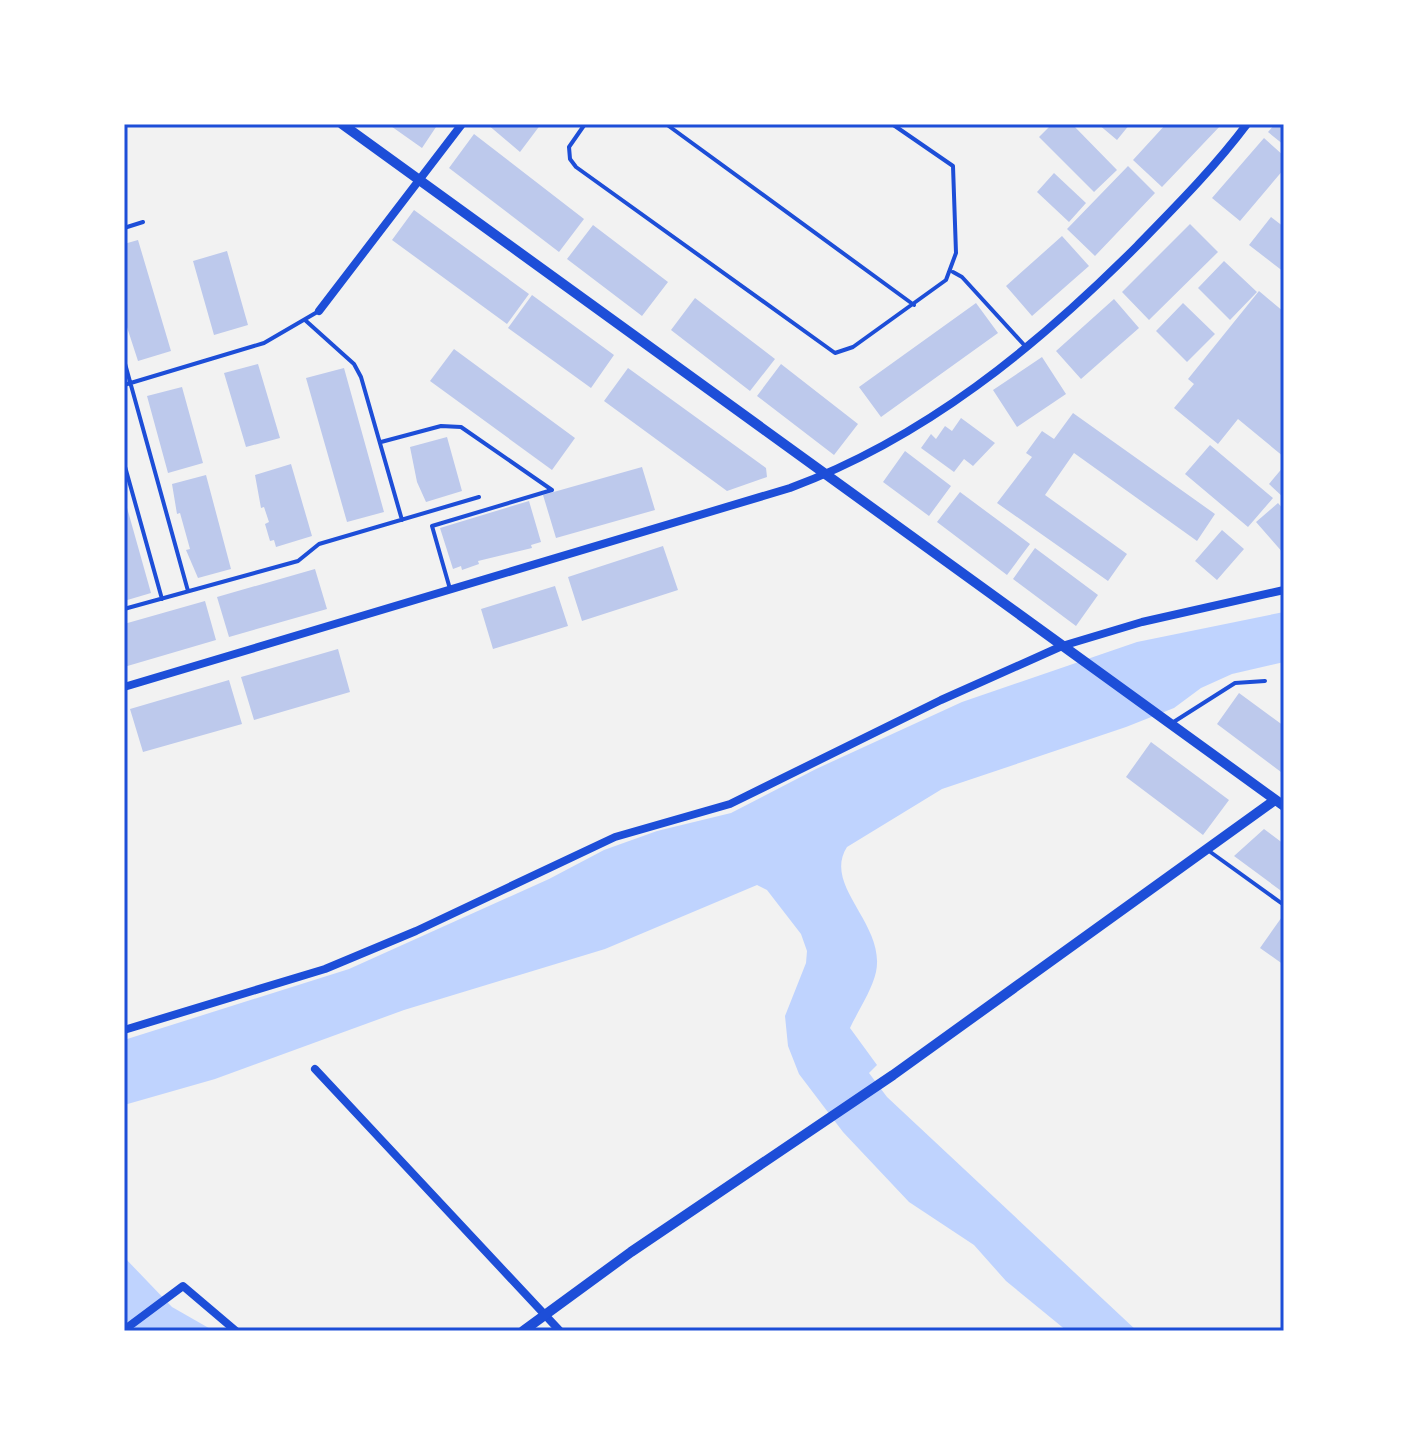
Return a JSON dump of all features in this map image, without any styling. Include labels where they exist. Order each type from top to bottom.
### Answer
[{"type":"street","points":[[342,124],[1280,803],[1207,849],[893,1075],[725,1187],[523,1331]]},
{"type":"street","points":[[319,311],[462,124]]},
{"type":"street","points":[[124,687],[451,591],[826,474],[917,428],[1026,347],[1143,240],[1247,124]]},
{"type":"street","points":[[124,1030],[325,969],[416,931],[615,837],[730,804],[941,700],[1062,646],[1142,622],[1284,590]]},
{"type":"street","points":[[315,1069],[560,1331]]},
{"type":"street","points":[[128,1329],[183,1286],[236,1331]]},
{"type":"lane","points":[[585,124],[569,147],[570,159],[576,167],[835,353],[853,347],[939,288],[952,271],[956,253],[953,166],[892,124]]},
{"type":"lane","points":[[666,124],[914,305]]},
{"type":"lane","points":[[124,228],[143,222]]},
{"type":"lane","points":[[952,271],[962,277],[1026,347]]},
{"type":"lane","points":[[124,385],[264,343],[319,311]]},
{"type":"lane","points":[[305,320],[354,364],[402,520]]},
{"type":"lane","points":[[124,360],[188,591]]},
{"type":"lane","points":[[380,443],[441,426],[461,427],[552,490],[432,526],[451,591]]},
{"type":"lane","points":[[124,463],[162,599]]},
{"type":"lane","points":[[124,609],[298,561],[319,544],[479,497]]},
{"type":"lane","points":[[1165,721],[1235,683],[1265,681]]},
{"type":"lane","points":[[1207,849],[1284,905]]},
{"type":"water","points":[[1284,612],[1284,662],[1232,674],[1201,688],[1174,708],[942,789],[847,847],[841,862],[842,876],[877,954],[874,979],[850,1028],[877,1065],[869,1073],[887,1097],[1137,1331],[1067,1331],[1006,1281],[974,1245],[909,1202],[843,1132],[799,1074],[788,1046],[785,1016],[806,963],[807,951],[801,934],[767,890],[757,885],[605,949],[404,1010],[215,1079],[124,1105],[124,1040],[349,969],[549,879],[604,850],[657,831],[731,813],[816,769],[962,702],[1137,642]]},
{"type":"water","points":[[124,1257],[172,1307],[214,1331],[138,1331],[124,1318]]},
{"type":"building","points":[[388,124],[438,124],[422,148]]},
{"type":"building","points":[[487,124],[541,124],[520,152]]},
{"type":"building","points":[[1052,124],[1072,124],[1117,170],[1094,192],[1039,137]]},
{"type":"building","points":[[1098,124],[1130,124],[1117,140]]},
{"type":"building","points":[[1166,124],[1222,124],[1162,187],[1133,160]]},
{"type":"building","points":[[1275,124],[1284,124],[1284,145],[1268,132]]},
{"type":"building","points":[[474,134],[584,219],[559,252],[449,168]]},
{"type":"building","points":[[1264,138],[1284,156],[1284,169],[1240,221],[1212,198]]},
{"type":"building","points":[[1128,166],[1155,193],[1095,256],[1067,229]]},
{"type":"building","points":[[1054,173],[1086,203],[1069,222],[1037,192]]},
{"type":"building","points":[[414,210],[529,294],[507,324],[392,240]]},
{"type":"building","points":[[1271,217],[1284,227],[1284,272],[1249,245]]},
{"type":"building","points":[[1190,224],[1218,252],[1149,320],[1122,292]]},
{"type":"building","points":[[593,225],[668,282],[642,316],[567,259]]},
{"type":"building","points":[[1062,236],[1089,266],[1032,316],[1006,286]]},
{"type":"building","points":[[138,240],[171,351],[138,361],[124,318],[124,244]]},
{"type":"building","points":[[227,251],[248,325],[214,335],[193,261]]},
{"type":"building","points":[[1224,261],[1257,292],[1230,320],[1198,288]]},
{"type":"building","points":[[1259,291],[1284,312],[1284,457],[1238,419],[1218,444],[1174,408],[1194,384],[1188,379]]},
{"type":"building","points":[[532,295],[614,355],[591,388],[508,328]]},
{"type":"building","points":[[695,298],[775,359],[750,391],[671,330]]},
{"type":"building","points":[[1114,299],[1139,328],[1081,379],[1056,351]]},
{"type":"building","points":[[976,303],[998,333],[881,417],[859,387]]},
{"type":"building","points":[[1183,303],[1215,334],[1187,362],[1156,331]]},
{"type":"building","points":[[454,349],[575,438],[552,470],[430,381]]},
{"type":"building","points":[[1042,357],[1066,394],[1017,427],[993,390]]},
{"type":"building","points":[[258,364],[280,438],[246,447],[224,373]]},
{"type":"building","points":[[781,364],[858,424],[834,455],[757,396]]},
{"type":"building","points":[[344,368],[384,512],[347,522],[306,378]]},
{"type":"building","points":[[628,368],[766,468],[767,477],[727,491],[604,401]]},
{"type":"building","points":[[182,387],[203,463],[168,473],[147,396]]},
{"type":"building","points":[[1073,413],[1215,514],[1197,541],[1074,453],[1045,495],[1127,554],[1108,581],[997,503],[1032,457],[1026,453],[1042,431],[1054,439]]},
{"type":"building","points":[[961,418],[995,443],[973,466],[964,459],[954,472],[921,448],[931,434],[936,439],[945,426],[952,431]]},
{"type":"building","points":[[447,437],[462,491],[426,502],[417,482],[410,447]]},
{"type":"building","points":[[1210,445],[1273,498],[1248,527],[1185,474]]},
{"type":"building","points":[[905,451],[951,486],[929,516],[883,482]]},
{"type":"building","points":[[291,464],[312,536],[276,547],[274,540],[270,541],[265,524],[269,522],[264,507],[261,508],[255,475]]},
{"type":"building","points":[[1284,466],[1284,498],[1269,484]]},
{"type":"building","points":[[642,467],[655,510],[556,538],[543,495]]},
{"type":"building","points":[[206,475],[231,569],[198,578],[186,550],[190,549],[180,513],[177,514],[172,484]]},
{"type":"building","points":[[960,492],[1030,544],[1007,575],[937,522]]},
{"type":"building","points":[[124,497],[151,593],[124,601]]},
{"type":"building","points":[[529,501],[541,542],[531,545],[532,548],[478,561],[479,564],[462,570],[461,566],[453,569],[440,528]]},
{"type":"building","points":[[1278,503],[1284,510],[1284,554],[1256,522]]},
{"type":"building","points":[[1222,530],[1244,549],[1217,580],[1195,561]]},
{"type":"building","points":[[663,546],[678,590],[582,621],[568,577]]},
{"type":"building","points":[[1035,548],[1098,595],[1076,626],[1013,579]]},
{"type":"building","points":[[315,569],[327,609],[229,637],[217,597]]},
{"type":"building","points":[[555,586],[568,626],[493,649],[481,609]]},
{"type":"building","points":[[205,601],[216,640],[124,667],[124,624]]},
{"type":"building","points":[[338,649],[350,692],[254,720],[241,677]]},
{"type":"building","points":[[229,680],[242,724],[143,752],[130,709]]},
{"type":"building","points":[[1239,693],[1284,726],[1281,772],[1217,724]]},
{"type":"building","points":[[1151,742],[1229,800],[1203,835],[1126,777]]},
{"type":"building","points":[[1264,829],[1284,844],[1284,893],[1234,856]]},
{"type":"building","points":[[1284,914],[1284,965],[1260,948]]}]
